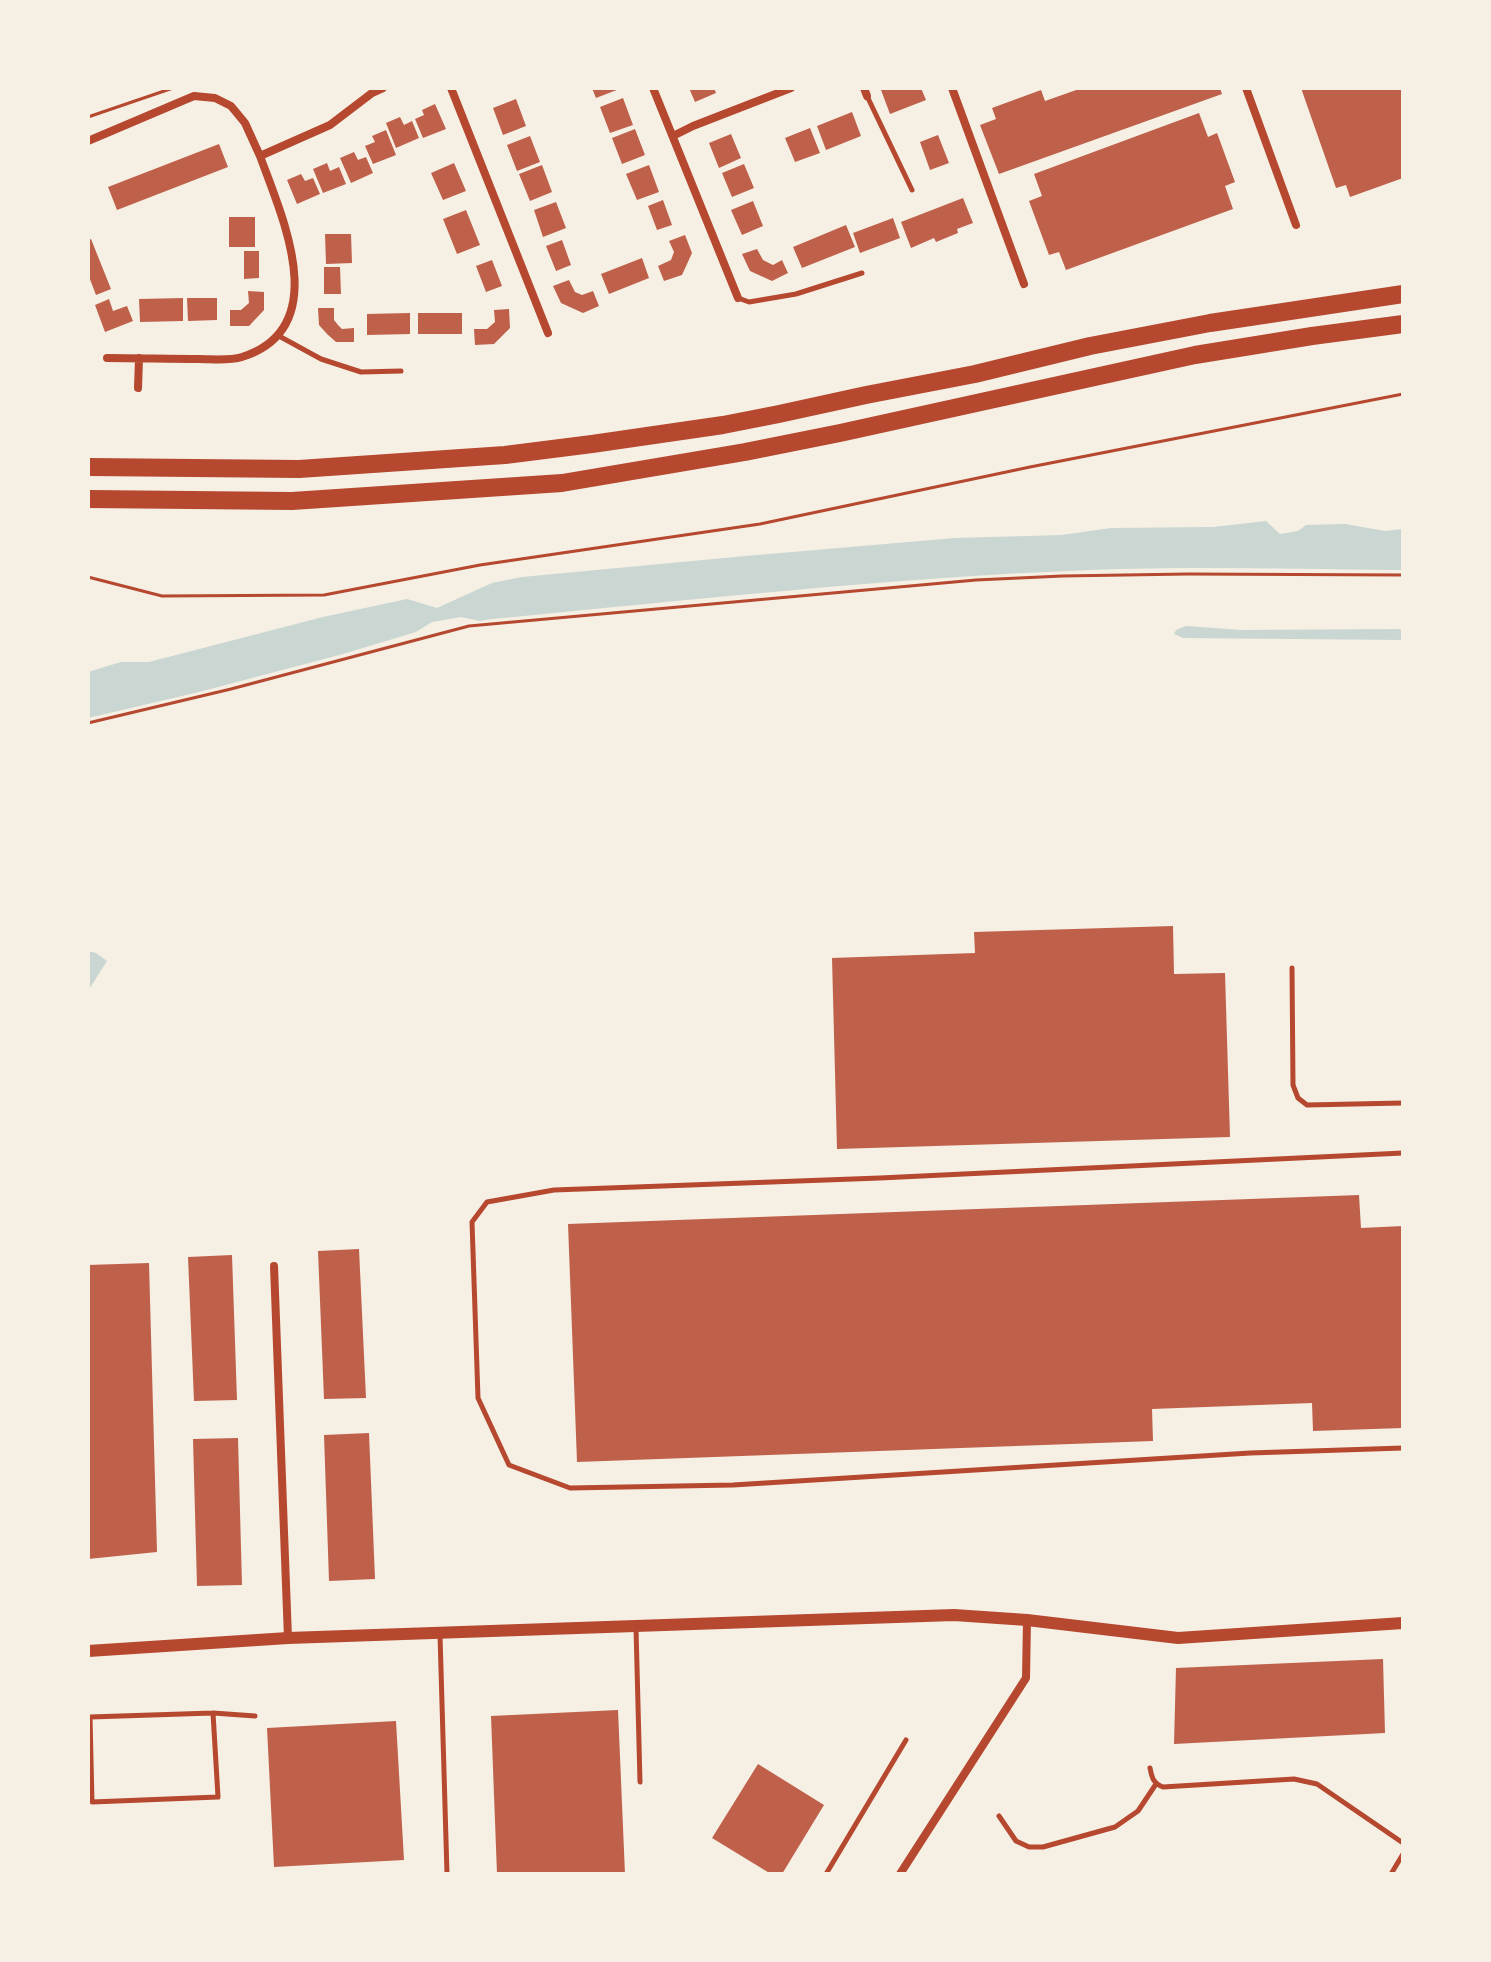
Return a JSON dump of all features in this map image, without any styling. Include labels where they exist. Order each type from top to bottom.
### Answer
[{"type":"highway","points":[[88,467],[299,469],[505,455],[592,444],[723,425],[1210,323],[1403,294]]},
{"type":"highway","points":[[88,499],[292,501],[562,483],[813,439],[1195,355],[1403,324]]},
{"type":"street","points":[[260,156],[330,125],[383,88]]},
{"type":"street","points":[[451,88],[548,333]]},
{"type":"street","points":[[653,88],[738,298]]},
{"type":"street","points":[[673,136],[791,88]]},
{"type":"street","points":[[952,88],[1024,284]]},
{"type":"street","points":[[1246,88],[1296,225]]},
{"type":"street","points":[[88,141],[194,96],[215,98],[231,106],[245,123],[260,156],[289,237],[296,287],[291,314],[279,336],[268,346],[240,358],[107,358]]},
{"type":"street","points":[[138,388],[139,358]]},
{"type":"street","points":[[274,1266],[288,1638]]},
{"type":"street","points":[[88,1651],[288,1638],[954,1615],[1027,1620],[1178,1638],[1403,1623]]},
{"type":"street","points":[[900,1874],[1026,1678],[1027,1620]]},
{"type":"lane","points":[[866,92],[912,190]]},
{"type":"lane","points":[[738,298],[749,302],[796,294],[862,273]]},
{"type":"lane","points":[[279,336],[321,359],[361,372],[401,371]]},
{"type":"lane","points":[[1292,968],[1293,1085],[1298,1098],[1307,1105],[1403,1103]]},
{"type":"lane","points":[[1403,1153],[554,1190],[487,1202],[472,1222],[478,1398],[509,1465],[570,1488],[733,1485],[1250,1453],[1403,1448]]},
{"type":"lane","points":[[636,1627],[640,1782]]},
{"type":"lane","points":[[440,1634],[447,1874]]},
{"type":"lane","points":[[213,1713],[218,1797],[92,1802],[90,1717],[213,1713],[255,1716]]},
{"type":"lane","points":[[826,1874],[906,1740]]},
{"type":"lane","points":[[1150,1768],[1151,1777],[1163,1787],[1294,1779],[1317,1784],[1403,1843]]},
{"type":"lane","points":[[999,1816],[1016,1841],[1029,1847],[1043,1847],[1115,1827],[1138,1811],[1156,1784]]},
{"type":"lane","points":[[1391,1874],[1403,1854]]},
{"type":"path","points":[[88,117],[173,88]]},
{"type":"path","points":[[88,577],[162,596],[324,595],[480,565],[760,524],[1403,394]]},
{"type":"path","points":[[88,723],[307,669],[443,631],[483,624],[976,580],[1188,574],[1403,575]]},
{"type":"shaded area","points":[[1266,521],[1280,534],[1298,531],[1306,525],[1345,524],[1385,531],[1403,529],[1403,570],[1089,570],[790,590],[480,621],[461,617],[432,622],[416,632],[343,654],[88,718],[88,672],[121,662],[149,662],[323,617],[407,599],[437,608],[492,583],[522,577],[955,538],[1062,535],[1111,528],[1213,527]]},
{"type":"shaded area","points":[[1186,626],[1241,630],[1403,629],[1403,640],[1183,638],[1174,634]]},
{"type":"shaded area","points":[[88,951],[107,961],[88,991]]},
{"type":"building","points":[[592,88],[622,88],[596,98]]},
{"type":"building","points":[[689,88],[714,88],[716,93],[695,102]]},
{"type":"building","points":[[921,88],[926,100],[890,114],[881,90]]},
{"type":"building","points":[[1082,88],[1220,88],[1222,94],[999,174],[980,125],[996,119],[992,108],[1041,90],[1045,101]]},
{"type":"building","points":[[1301,88],[1403,88],[1403,178],[1350,197],[1346,185],[1336,188]]},
{"type":"building","points":[[623,98],[633,125],[610,133],[600,107]]},
{"type":"building","points":[[516,99],[526,126],[503,135],[493,108]]},
{"type":"building","points":[[435,104],[446,129],[423,138],[415,119],[424,115],[422,110]]},
{"type":"building","points":[[852,112],[861,136],[826,150],[817,126]]},
{"type":"building","points":[[1199,113],[1208,137],[1217,133],[1235,182],[1225,186],[1233,209],[1066,270],[1059,252],[1049,255],[1029,201],[1042,196],[1034,174]]},
{"type":"building","points":[[400,117],[404,125],[412,121],[419,138],[396,148],[386,123]]},
{"type":"building","points":[[810,128],[820,153],[795,162],[785,138]]},
{"type":"building","points":[[635,129],[645,155],[622,164],[612,138]]},
{"type":"building","points":[[386,130],[396,155],[373,164],[365,146],[375,142],[372,136]]},
{"type":"building","points":[[731,134],[741,158],[719,168],[709,143]]},
{"type":"building","points":[[938,135],[949,163],[930,170],[920,142]]},
{"type":"building","points":[[530,136],[540,162],[517,171],[507,145]]},
{"type":"building","points":[[219,144],[228,167],[117,210],[108,187]]},
{"type":"building","points":[[354,152],[358,160],[366,157],[373,173],[351,183],[340,158]]},
{"type":"building","points":[[327,163],[330,171],[339,167],[346,184],[323,193],[313,169]]},
{"type":"building","points":[[454,163],[466,191],[443,200],[431,173]]},
{"type":"building","points":[[744,164],[754,188],[732,197],[722,173]]},
{"type":"building","points":[[542,165],[552,192],[530,201],[519,174]]},
{"type":"building","points":[[649,165],[659,192],[637,200],[626,174]]},
{"type":"building","points":[[301,174],[305,181],[313,178],[320,194],[297,204],[287,180]]},
{"type":"building","points":[[963,198],[973,223],[936,242],[934,238],[911,248],[901,222]]},
{"type":"building","points":[[663,200],[672,225],[657,230],[648,206]]},
{"type":"building","points":[[753,201],[763,226],[742,235],[731,210]]},
{"type":"building","points":[[556,202],[566,228],[543,237],[534,210]]},
{"type":"building","points":[[466,210],[480,245],[457,254],[443,219]]},
{"type":"building","points":[[229,217],[255,217],[255,247],[229,247]]},
{"type":"building","points":[[893,218],[900,238],[860,253],[853,233]]},
{"type":"building","points":[[846,225],[855,247],[802,268],[793,247]]},
{"type":"building","points":[[325,234],[351,234],[352,263],[326,264]]},
{"type":"building","points":[[685,235],[692,253],[682,275],[664,281],[658,266],[671,260],[674,252],[669,241]]},
{"type":"building","points":[[91,239],[111,289],[96,295],[88,274],[88,240]]},
{"type":"building","points":[[562,240],[571,265],[556,271],[546,246]]},
{"type":"building","points":[[757,249],[763,260],[773,265],[782,260],[788,273],[772,281],[750,271],[742,254]]},
{"type":"building","points":[[244,251],[259,251],[259,278],[244,279]]},
{"type":"building","points":[[642,258],[649,278],[609,294],[601,274]]},
{"type":"building","points":[[492,260],[502,286],[486,292],[476,266]]},
{"type":"building","points":[[324,267],[340,267],[341,294],[324,294]]},
{"type":"building","points":[[569,280],[575,292],[582,295],[593,291],[599,306],[583,313],[561,303],[553,286]]},
{"type":"building","points":[[248,291],[264,292],[264,310],[249,326],[230,326],[230,310],[241,310],[249,303]]},
{"type":"building","points":[[183,298],[183,321],[140,322],[139,299]]},
{"type":"building","points":[[187,298],[217,298],[217,320],[188,321]]},
{"type":"building","points":[[109,299],[113,311],[127,306],[133,321],[105,332],[95,305]]},
{"type":"building","points":[[318,308],[334,308],[334,320],[342,329],[354,328],[354,342],[336,342],[327,334],[319,325]]},
{"type":"building","points":[[509,309],[510,328],[494,344],[475,345],[474,329],[487,329],[495,322],[494,310]]},
{"type":"building","points":[[410,313],[410,334],[367,335],[367,314]]},
{"type":"building","points":[[418,313],[462,313],[462,334],[418,334]]},
{"type":"building","points":[[1173,926],[1174,974],[1225,973],[1230,1137],[837,1149],[832,958],[975,953],[974,932]]},
{"type":"building","points":[[1359,1195],[1361,1228],[1403,1226],[1403,1428],[1313,1431],[1312,1403],[1152,1409],[1153,1441],[577,1462],[568,1224]]},
{"type":"building","points":[[359,1249],[366,1398],[324,1399],[318,1251]]},
{"type":"building","points":[[232,1255],[237,1400],[194,1401],[188,1257]]},
{"type":"building","points":[[149,1263],[157,1552],[88,1559],[88,1265]]},
{"type":"building","points":[[369,1433],[375,1579],[329,1581],[324,1435]]},
{"type":"building","points":[[238,1438],[242,1585],[197,1586],[193,1439]]},
{"type":"building","points":[[1383,1659],[1385,1733],[1174,1744],[1176,1668]]},
{"type":"building","points":[[618,1710],[625,1874],[497,1874],[491,1716]]},
{"type":"building","points":[[396,1721],[404,1860],[274,1867],[267,1728]]},
{"type":"building","points":[[758,1764],[824,1805],[782,1874],[771,1874],[712,1838]]}]
